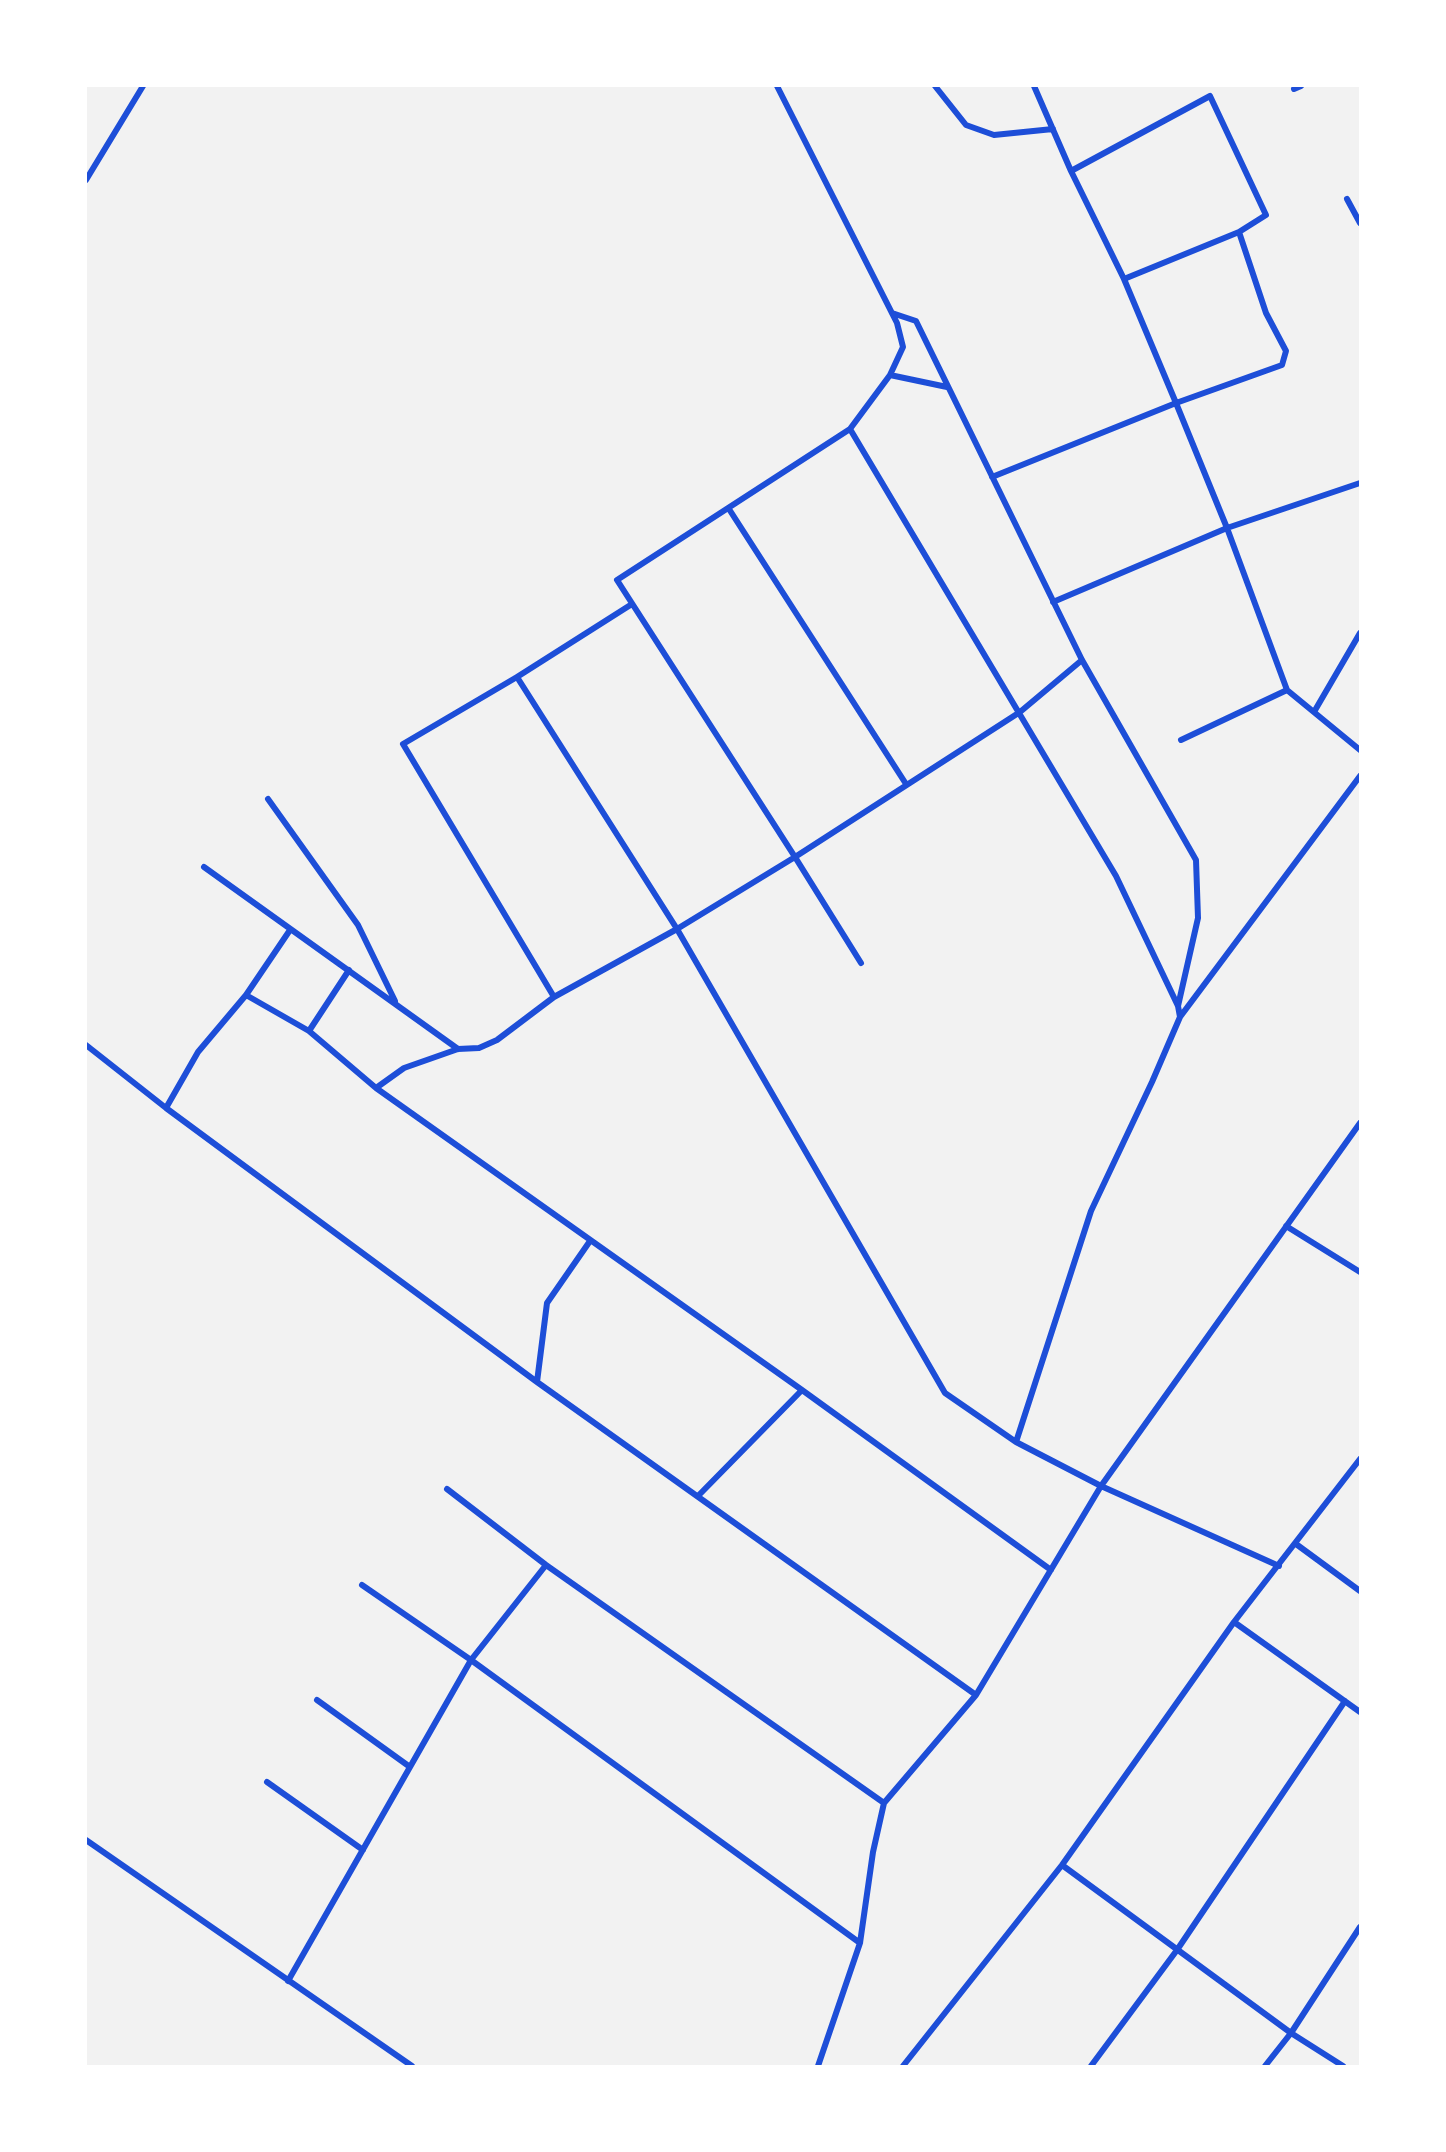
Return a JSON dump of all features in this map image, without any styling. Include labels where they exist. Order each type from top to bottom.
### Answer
[{"type":"street","points":[[86,180],[143,86]]},
{"type":"street","points":[[777,86],[897,323],[903,347],[890,375],[850,429],[617,580],[861,963]]},
{"type":"street","points":[[935,86],[966,125],[994,135],[1053,129]]},
{"type":"street","points":[[1034,86],[1071,171],[1124,279],[1176,403],[1227,528],[1287,690],[1360,750]]},
{"type":"street","points":[[1294,89],[1301,86]]},
{"type":"street","points":[[1071,171],[1210,96],[1266,215],[1239,232],[1124,279]]},
{"type":"street","points":[[1347,199],[1360,223]]},
{"type":"street","points":[[992,477],[1176,403],[1282,365],[1286,351],[1266,314],[1239,232]]},
{"type":"street","points":[[892,313],[915,321],[1082,660],[1196,861],[1198,918],[1178,1006]]},
{"type":"street","points":[[890,375],[947,387]]},
{"type":"street","points":[[850,429],[1116,876],[1178,1006],[1180,1017]]},
{"type":"street","points":[[1053,602],[1227,528],[1360,483]]},
{"type":"street","points":[[729,508],[906,784]]},
{"type":"street","points":[[554,997],[403,744],[517,677],[632,604]]},
{"type":"street","points":[[1314,712],[1360,633]]},
{"type":"street","points":[[376,1088],[404,1068],[458,1049],[479,1048],[497,1040],[554,997],[677,928],[795,857],[1020,712],[1082,660]]},
{"type":"street","points":[[517,677],[677,928],[945,1393],[1016,1442],[1101,1486],[1278,1566]]},
{"type":"street","points":[[1181,740],[1287,690]]},
{"type":"street","points":[[1016,1442],[1091,1211],[1180,1017],[1360,776]]},
{"type":"street","points":[[268,799],[358,925],[396,1004]]},
{"type":"street","points":[[204,867],[458,1049]]},
{"type":"street","points":[[166,1108],[198,1052],[246,995],[290,930]]},
{"type":"street","points":[[309,1031],[349,970]]},
{"type":"street","points":[[246,995],[309,1031],[376,1088],[1051,1570]]},
{"type":"street","points":[[86,1045],[166,1108],[537,1382],[976,1695]]},
{"type":"street","points":[[818,2067],[860,1943],[873,1852],[884,1803],[976,1695],[1101,1486],[1360,1123]]},
{"type":"street","points":[[1286,1226],[1360,1272]]},
{"type":"street","points":[[537,1382],[548,1303],[590,1241]]},
{"type":"street","points":[[698,1496],[802,1390]]},
{"type":"street","points":[[903,2067],[1062,1865],[1234,1622],[1360,1459]]},
{"type":"street","points":[[447,1490],[546,1565],[884,1803]]},
{"type":"street","points":[[1296,1544],[1360,1591]]},
{"type":"street","points":[[288,1981],[471,1660],[546,1565]]},
{"type":"street","points":[[362,1585],[471,1660],[860,1943]]},
{"type":"street","points":[[1234,1622],[1360,1712]]},
{"type":"street","points":[[317,1700],[410,1767]]},
{"type":"street","points":[[1091,2067],[1177,1950],[1345,1701]]},
{"type":"street","points":[[267,1782],[363,1850]]},
{"type":"street","points":[[86,1840],[412,2067]]},
{"type":"street","points":[[1062,1865],[1291,2033],[1343,2067]]},
{"type":"street","points":[[1265,2067],[1291,2033],[1360,1927]]}]
